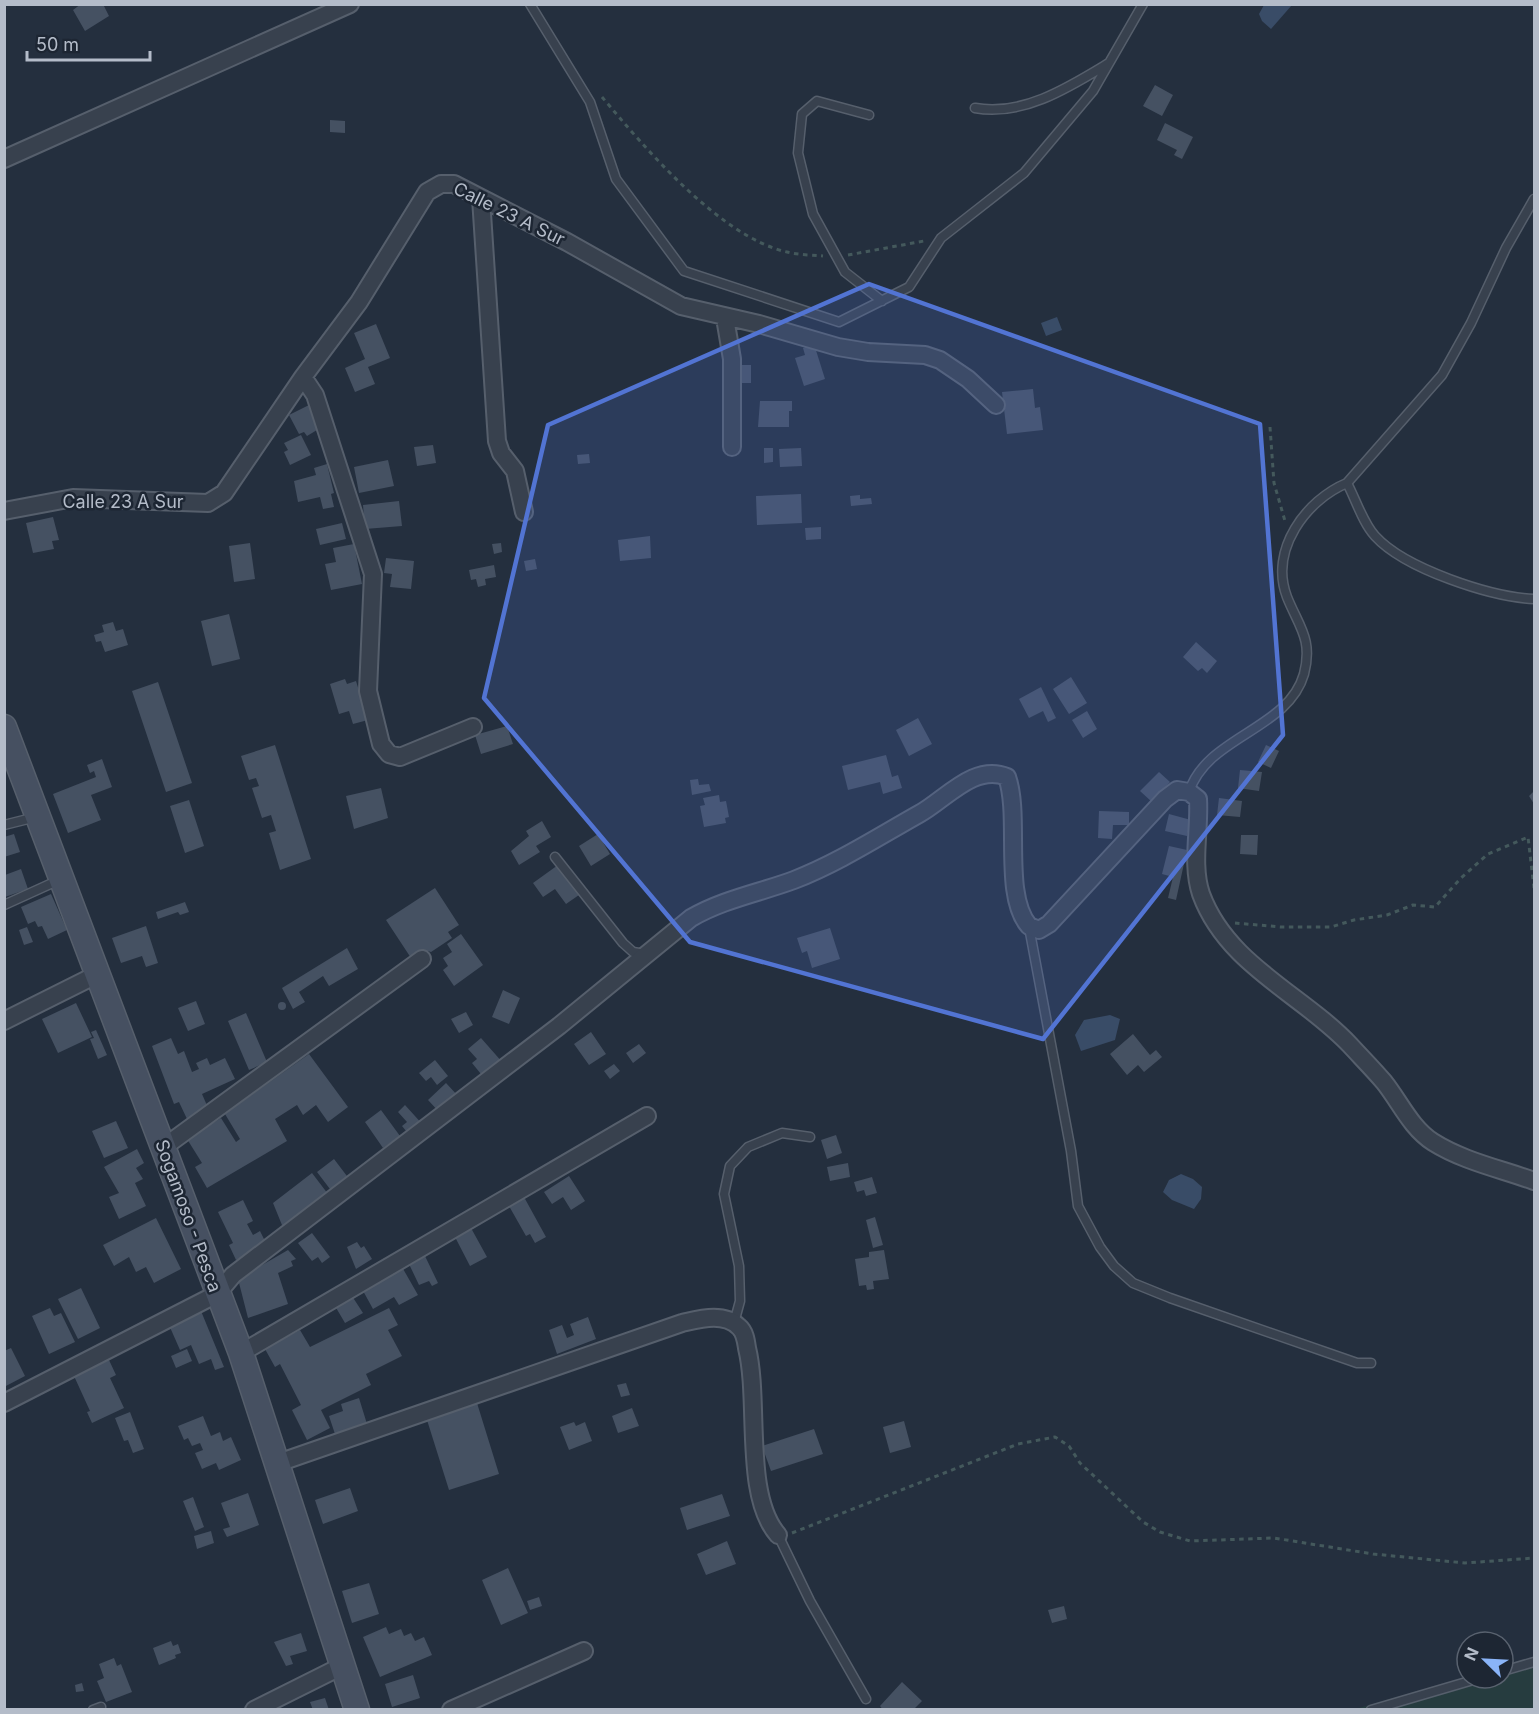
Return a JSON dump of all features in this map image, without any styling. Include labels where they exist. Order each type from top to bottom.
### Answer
[{"type":"main road","name":"Sogamoso - Pesca","points":[[4,727],[241,1353],[357,1710]]},
{"type":"street","points":[[4,159],[350,4]]},
{"type":"street","name":"Calle 23 A Sur","points":[[4,511],[73,498],[208,502],[217,499],[224,493],[303,377],[359,302],[427,192],[441,184],[454,184],[567,242],[666,300],[681,306],[799,334],[838,347],[925,355],[940,360],[968,379],[996,405]]},
{"type":"street","points":[[481,198],[497,441],[501,453],[515,471],[524,512]]},
{"type":"street","points":[[725,318],[732,359],[732,447]]},
{"type":"street","points":[[303,377],[315,395],[373,574],[368,691],[381,744],[389,754],[400,757],[473,727]]},
{"type":"street","points":[[4,1403],[217,1294],[233,1275],[649,954],[692,918],[714,904],[793,880],[836,862],[934,806],[967,780],[986,774],[998,773],[1007,777],[1010,787],[1011,840],[1023,920],[1029,926],[1044,928],[1165,800],[1178,790],[1189,792],[1198,799],[1198,881],[1202,895],[1216,920],[1248,962],[1348,1043],[1384,1082],[1415,1126],[1431,1140],[1450,1151],[1534,1182]]},
{"type":"street","points":[[164,1147],[422,959]]},
{"type":"street","points":[[4,1021],[98,974]]},
{"type":"street","points":[[241,1353],[647,1116]]},
{"type":"street","points":[[278,1463],[682,1323],[708,1317],[734,1323],[743,1331],[751,1365],[761,1504],[770,1526],[778,1535]]},
{"type":"street","points":[[451,1710],[584,1651]]},
{"type":"street","points":[[254,1710],[342,1666]]},
{"type":"lane","points":[[530,4],[590,102],[616,179],[684,271],[839,322],[909,287],[940,238],[1024,173],[1093,91],[1143,4]]},
{"type":"lane","points":[[975,108],[991,111],[1022,106],[1068,88],[1112,61]]},
{"type":"lane","points":[[870,115],[817,101],[802,114],[798,153],[813,214],[834,257],[845,272],[882,301]]},
{"type":"lane","points":[[1189,792],[1193,780],[1225,745],[1286,704],[1301,684],[1308,651],[1305,635],[1287,596],[1284,578],[1290,540],[1300,518],[1315,502],[1331,490],[1347,483],[1442,375],[1534,198]]},
{"type":"lane","points":[[1347,483],[1373,534],[1413,564],[1482,590],[1534,599]]},
{"type":"lane","points":[[4,825],[39,817]]},
{"type":"lane","points":[[555,857],[623,943],[633,952],[649,954]]},
{"type":"lane","points":[[4,905],[62,879]]},
{"type":"lane","points":[[1029,926],[1071,1152],[1078,1206],[1085,1222],[1114,1266],[1133,1283],[1170,1298],[1357,1364],[1371,1363]]},
{"type":"lane","points":[[734,1323],[740,1301],[739,1266],[724,1194],[730,1166],[748,1147],[782,1133],[810,1137]]},
{"type":"lane","points":[[778,1535],[810,1601],[866,1700]]},
{"type":"lane","points":[[1515,1668],[1534,1662]]},
{"type":"lane","points":[[1371,1710],[1455,1685]]},
{"type":"path","points":[[595,92],[700,200],[733,228],[786,252],[834,257],[940,238]]},
{"type":"path","points":[[1270,428],[1274,483],[1290,540]]},
{"type":"path","points":[[1216,920],[1281,927],[1331,927],[1387,915],[1413,905],[1435,907],[1460,879],[1488,854],[1528,837],[1534,888]]},
{"type":"path","points":[[778,1535],[798,1533],[1018,1444],[1055,1437],[1069,1446],[1080,1463],[1143,1522],[1160,1532],[1190,1541],[1274,1538],[1373,1554],[1465,1563],[1534,1558]]},
{"type":"highlighted area","points":[[869,284],[1260,424],[1283,735],[1043,1039],[690,942],[484,698],[548,425]]},
{"type":"green space","points":[[1534,1657],[1534,1709],[1352,1710],[1455,1680],[1455,1690],[1515,1690],[1515,1663]]},
{"type":"water","points":[[1264,4],[1292,5],[1271,29],[1262,21],[1259,14]]},
{"type":"water","points":[[1057,317],[1062,330],[1046,336],[1041,323]]},
{"type":"water","points":[[1110,1015],[1120,1019],[1115,1040],[1081,1051],[1075,1035],[1084,1020]]},
{"type":"water","points":[[1181,1174],[1193,1179],[1202,1187],[1201,1199],[1194,1209],[1172,1200],[1163,1192],[1169,1180]]},
{"type":"building","points":[[81,4],[103,4],[109,16],[85,31],[73,10]]},
{"type":"building","points":[[1155,85],[1173,95],[1162,116],[1143,106]]},
{"type":"building","points":[[330,120],[345,121],[345,133],[330,132]]},
{"type":"building","points":[[1165,123],[1193,137],[1182,159],[1174,155],[1177,150],[1157,140]]},
{"type":"building","points":[[376,324],[390,358],[368,367],[375,384],[355,392],[345,368],[365,359],[354,333]]},
{"type":"building","points":[[814,344],[825,379],[804,386],[795,358],[805,355],[803,348]]},
{"type":"building","points":[[739,365],[751,365],[751,383],[739,383]]},
{"type":"building","points":[[1033,389],[1035,408],[1040,407],[1043,430],[1007,434],[1002,392]]},
{"type":"building","points":[[760,401],[792,401],[792,411],[789,411],[789,427],[758,427]]},
{"type":"building","points":[[309,405],[319,425],[316,427],[317,430],[307,436],[304,432],[299,434],[289,415]]},
{"type":"building","points":[[301,435],[311,455],[290,465],[284,452],[288,450],[284,443]]},
{"type":"building","points":[[433,445],[436,463],[417,466],[414,447]]},
{"type":"building","points":[[764,448],[773,448],[773,462],[764,463]]},
{"type":"building","points":[[801,448],[802,466],[780,467],[779,449]]},
{"type":"building","points":[[589,454],[590,463],[578,464],[577,455]]},
{"type":"building","points":[[388,460],[394,486],[359,493],[354,467]]},
{"type":"building","points":[[327,464],[334,493],[331,494],[334,507],[323,509],[320,497],[298,502],[294,481],[316,475],[314,468]]},
{"type":"building","points":[[801,494],[802,523],[757,525],[756,496]]},
{"type":"building","points":[[860,495],[860,499],[871,498],[872,504],[851,506],[850,496]]},
{"type":"building","points":[[399,501],[402,526],[365,529],[363,505]]},
{"type":"building","points":[[53,517],[59,540],[52,541],[54,549],[33,553],[26,523]]},
{"type":"building","points":[[342,523],[346,539],[320,545],[316,529]]},
{"type":"building","points":[[821,527],[821,539],[806,540],[805,528]]},
{"type":"building","points":[[650,536],[651,558],[620,561],[618,540]]},
{"type":"building","points":[[250,543],[255,579],[234,582],[229,546]]},
{"type":"building","points":[[501,543],[502,552],[494,554],[492,544]]},
{"type":"building","points":[[354,544],[362,584],[331,590],[325,564],[336,562],[333,548]]},
{"type":"building","points":[[386,558],[414,561],[411,589],[390,587],[392,574],[384,573]]},
{"type":"building","points":[[535,559],[537,569],[526,571],[524,561]]},
{"type":"building","points":[[494,565],[496,577],[485,579],[486,585],[478,587],[476,579],[471,580],[469,570]]},
{"type":"building","points":[[229,614],[240,659],[212,666],[201,621]]},
{"type":"building","points":[[113,622],[116,631],[123,629],[128,645],[105,652],[101,641],[96,642],[94,635],[104,632],[102,625]]},
{"type":"building","points":[[1196,642],[1217,661],[1207,673],[1202,668],[1198,671],[1183,657]]},
{"type":"building","points":[[1071,677],[1087,703],[1069,714],[1053,689]]},
{"type":"building","points":[[345,679],[347,684],[356,681],[368,720],[353,724],[349,711],[339,714],[330,684]]},
{"type":"building","points":[[158,682],[192,783],[166,792],[132,691]]},
{"type":"building","points":[[1041,687],[1056,718],[1048,722],[1043,711],[1029,718],[1019,699]]},
{"type":"building","points":[[1087,711],[1097,729],[1083,738],[1072,720]]},
{"type":"building","points":[[918,718],[932,744],[909,756],[896,730]]},
{"type":"building","points":[[507,726],[513,744],[481,754],[475,735]]},
{"type":"building","points":[[275,745],[311,859],[280,870],[269,833],[276,831],[271,815],[262,818],[252,788],[259,786],[256,778],[249,780],[241,756]]},
{"type":"building","points":[[1266,745],[1279,751],[1271,768],[1258,762]]},
{"type":"building","points":[[886,755],[892,777],[898,775],[902,788],[883,794],[880,782],[848,790],[842,766]]},
{"type":"building","points":[[102,759],[112,787],[91,795],[101,820],[68,833],[53,794],[96,777],[94,771],[90,773],[87,765]]},
{"type":"building","points":[[1240,770],[1262,772],[1259,791],[1238,788]]},
{"type":"building","points":[[1159,772],[1170,782],[1152,802],[1140,791]]},
{"type":"building","points":[[698,779],[699,785],[709,784],[711,791],[692,795],[690,780]]},
{"type":"building","points":[[381,788],[388,818],[354,829],[346,796]]},
{"type":"building","points":[[1534,791],[1534,804],[1529,796]]},
{"type":"building","points":[[719,795],[720,802],[726,801],[729,817],[725,818],[726,823],[704,827],[700,806],[705,805],[703,798]]},
{"type":"building","points":[[1219,798],[1242,801],[1240,817],[1217,815]]},
{"type":"building","points":[[189,800],[204,846],[185,853],[170,806]]},
{"type":"building","points":[[1099,811],[1129,812],[1129,825],[1113,825],[1112,839],[1098,838]]},
{"type":"building","points":[[1169,814],[1191,820],[1187,836],[1165,831]]},
{"type":"building","points":[[542,821],[551,837],[536,846],[540,852],[519,865],[511,851],[529,836],[526,831]]},
{"type":"building","points":[[14,834],[20,852],[4,857],[4,837]]},
{"type":"building","points":[[598,834],[610,854],[591,866],[579,846]]},
{"type":"building","points":[[1241,835],[1258,835],[1257,855],[1240,854]]},
{"type":"building","points":[[1169,846],[1187,850],[1176,900],[1168,898],[1173,877],[1162,874]]},
{"type":"building","points":[[558,865],[579,895],[566,904],[555,889],[543,897],[533,883]]},
{"type":"building","points":[[21,869],[28,889],[5,897],[5,875]]},
{"type":"building","points":[[435,888],[459,925],[448,932],[452,938],[431,952],[424,950],[411,958],[386,920]]},
{"type":"building","points":[[51,894],[67,930],[48,939],[42,926],[38,927],[35,921],[28,924],[21,907]]},
{"type":"building","points":[[185,902],[189,912],[180,915],[178,912],[158,919],[156,912]]},
{"type":"building","points":[[146,926],[158,963],[146,967],[142,956],[121,963],[112,938]]},
{"type":"building","points":[[27,927],[33,942],[24,945],[19,930]]},
{"type":"building","points":[[830,928],[840,959],[812,968],[807,951],[802,953],[797,938]]},
{"type":"building","points":[[461,934],[483,965],[454,986],[443,970],[448,966],[443,958],[452,952],[447,944]]},
{"type":"building","points":[[347,948],[358,969],[329,986],[323,976],[299,992],[305,1002],[293,1009],[282,988]]},
{"type":"building","points":[[503,990],[520,998],[509,1024],[492,1017]]},
{"type":"building","points":[[196,1001],[205,1024],[188,1031],[178,1008]]},
{"type":"building","points":[[282,1002],[286,1006],[282,1010],[278,1006]]},
{"type":"building","points":[[76,1003],[92,1037],[58,1053],[42,1019]]},
{"type":"building","points":[[466,1012],[473,1025],[459,1033],[451,1019]]},
{"type":"building","points":[[246,1013],[267,1062],[249,1070],[228,1021]]},
{"type":"building","points":[[96,1030],[107,1055],[98,1059],[90,1039],[94,1038],[91,1032]]},
{"type":"building","points":[[591,1032],[606,1054],[589,1065],[574,1044]]},
{"type":"building","points":[[1133,1034],[1150,1055],[1156,1050],[1162,1057],[1144,1072],[1138,1065],[1127,1075],[1110,1054]]},
{"type":"building","points":[[171,1038],[178,1054],[184,1051],[192,1072],[199,1069],[196,1063],[207,1058],[210,1065],[225,1058],[235,1079],[202,1094],[209,1110],[187,1119],[179,1102],[174,1104],[152,1046]]},
{"type":"building","points":[[481,1038],[503,1063],[485,1079],[472,1063],[477,1059],[468,1049]]},
{"type":"building","points":[[639,1044],[646,1053],[633,1063],[626,1053]]},
{"type":"building","points":[[309,1054],[348,1107],[328,1122],[316,1105],[303,1115],[297,1105],[275,1119],[287,1141],[207,1188],[195,1167],[202,1163],[187,1139],[221,1118],[236,1142],[240,1139],[225,1114]]},
{"type":"building","points":[[435,1060],[448,1076],[437,1085],[431,1077],[426,1081],[419,1073]]},
{"type":"building","points":[[614,1064],[620,1071],[610,1079],[604,1071]]},
{"type":"building","points":[[446,1083],[459,1097],[441,1114],[428,1100]]},
{"type":"building","points":[[405,1105],[424,1126],[411,1137],[402,1126],[407,1122],[398,1112]]},
{"type":"building","points":[[381,1110],[400,1136],[383,1148],[365,1122]]},
{"type":"building","points":[[116,1121],[128,1148],[104,1158],[92,1131]]},
{"type":"building","points":[[836,1135],[842,1153],[827,1159],[821,1140]]},
{"type":"building","points":[[137,1149],[144,1163],[136,1168],[143,1179],[135,1183],[146,1206],[119,1219],[109,1197],[119,1193],[104,1167]]},
{"type":"building","points":[[334,1159],[350,1180],[333,1193],[317,1172]]},
{"type":"building","points":[[848,1163],[850,1177],[830,1181],[827,1167]]},
{"type":"building","points":[[312,1173],[328,1194],[284,1230],[273,1203]]},
{"type":"building","points":[[569,1176],[585,1201],[571,1210],[563,1197],[552,1204],[544,1192]]},
{"type":"building","points":[[872,1177],[877,1193],[866,1196],[864,1190],[857,1192],[854,1182]]},
{"type":"building","points":[[524,1197],[546,1237],[535,1243],[530,1234],[526,1236],[509,1206]]},
{"type":"building","points":[[243,1200],[253,1221],[247,1224],[253,1235],[260,1231],[267,1245],[236,1260],[229,1245],[233,1243],[218,1212]]},
{"type":"building","points":[[875,1217],[883,1245],[873,1248],[866,1220]]},
{"type":"building","points":[[156,1218],[181,1269],[154,1283],[146,1267],[136,1272],[129,1257],[114,1266],[103,1245]]},
{"type":"building","points":[[471,1228],[487,1257],[470,1266],[455,1237]]},
{"type":"building","points":[[312,1233],[330,1257],[322,1263],[318,1257],[312,1261],[298,1243]]},
{"type":"building","points":[[357,1242],[361,1248],[364,1246],[372,1259],[356,1269],[347,1247]]},
{"type":"building","points":[[288,1250],[296,1259],[291,1261],[293,1266],[278,1273],[288,1304],[248,1318],[238,1279]]},
{"type":"building","points":[[884,1250],[889,1279],[873,1281],[874,1289],[867,1290],[866,1285],[859,1286],[855,1259],[869,1257],[869,1252]]},
{"type":"building","points":[[425,1256],[438,1283],[432,1286],[429,1281],[419,1285],[409,1264]]},
{"type":"building","points":[[402,1267],[418,1295],[399,1305],[394,1297],[373,1309],[362,1289]]},
{"type":"building","points":[[81,1288],[100,1328],[78,1339],[58,1299]]},
{"type":"building","points":[[352,1296],[363,1313],[345,1323],[335,1306]]},
{"type":"building","points":[[50,1308],[54,1316],[61,1313],[75,1342],[49,1354],[32,1316]]},
{"type":"building","points":[[389,1308],[398,1325],[388,1330],[402,1356],[366,1374],[371,1385],[321,1410],[330,1428],[307,1440],[292,1410],[301,1405],[280,1364],[275,1367],[265,1349],[300,1330],[310,1347]]},
{"type":"building","points":[[201,1311],[224,1367],[215,1370],[211,1359],[199,1364],[191,1345],[180,1350],[169,1325]]},
{"type":"building","points":[[588,1317],[596,1339],[557,1354],[549,1330],[562,1325],[567,1338],[574,1335],[570,1324]]},
{"type":"building","points":[[11,1348],[25,1376],[4,1387],[4,1351]]},
{"type":"building","points":[[187,1349],[192,1361],[176,1368],[171,1356]]},
{"type":"building","points":[[109,1360],[116,1375],[110,1378],[124,1408],[92,1423],[87,1412],[90,1411],[74,1376]]},
{"type":"building","points":[[626,1383],[630,1395],[621,1397],[617,1385]]},
{"type":"building","points":[[359,1398],[367,1424],[335,1434],[329,1416],[343,1411],[341,1404]]},
{"type":"building","points":[[477,1403],[499,1474],[449,1490],[427,1420]]},
{"type":"building","points":[[632,1408],[639,1426],[618,1433],[612,1416]]},
{"type":"building","points":[[130,1412],[144,1449],[133,1453],[128,1440],[124,1441],[115,1418]]},
{"type":"building","points":[[203,1416],[211,1436],[220,1432],[223,1441],[231,1437],[241,1460],[219,1470],[216,1463],[202,1469],[195,1453],[203,1450],[200,1443],[192,1446],[188,1438],[184,1440],[178,1426]]},
{"type":"building","points":[[904,1421],[911,1447],[890,1453],[883,1427]]},
{"type":"building","points":[[574,1422],[576,1426],[585,1422],[592,1441],[569,1450],[560,1427]]},
{"type":"building","points":[[814,1429],[823,1454],[771,1471],[762,1446]]},
{"type":"building","points":[[350,1488],[358,1511],[323,1524],[315,1500]]},
{"type":"building","points":[[248,1493],[259,1525],[227,1537],[223,1529],[230,1527],[221,1503]]},
{"type":"building","points":[[722,1494],[730,1516],[687,1530],[680,1508]]},
{"type":"building","points":[[193,1497],[204,1527],[195,1531],[183,1501]]},
{"type":"building","points":[[211,1531],[214,1543],[197,1549],[194,1536]]},
{"type":"building","points":[[727,1541],[736,1564],[706,1575],[697,1554]]},
{"type":"building","points":[[508,1568],[528,1613],[501,1625],[482,1580]]},
{"type":"building","points":[[369,1583],[379,1614],[352,1623],[342,1591]]},
{"type":"building","points":[[539,1597],[542,1606],[530,1610],[527,1601]]},
{"type":"building","points":[[1064,1606],[1067,1619],[1052,1623],[1048,1610]]},
{"type":"building","points":[[386,1627],[389,1634],[401,1629],[404,1636],[411,1633],[415,1641],[424,1637],[432,1655],[380,1677],[363,1637]]},
{"type":"building","points":[[301,1633],[307,1651],[290,1656],[293,1664],[286,1666],[274,1642]]},
{"type":"building","points":[[171,1641],[173,1646],[178,1644],[181,1653],[175,1655],[176,1658],[159,1665],[153,1648]]},
{"type":"building","points":[[114,1658],[117,1666],[121,1664],[132,1692],[106,1702],[97,1681],[104,1678],[99,1664]]},
{"type":"building","points":[[413,1675],[420,1698],[392,1707],[385,1684]]},
{"type":"building","points":[[902,1682],[922,1701],[913,1710],[883,1710],[880,1706]]},
{"type":"building","points":[[82,1683],[84,1691],[76,1692],[75,1685]]},
{"type":"building","points":[[325,1698],[329,1710],[313,1710],[310,1702]]}]
